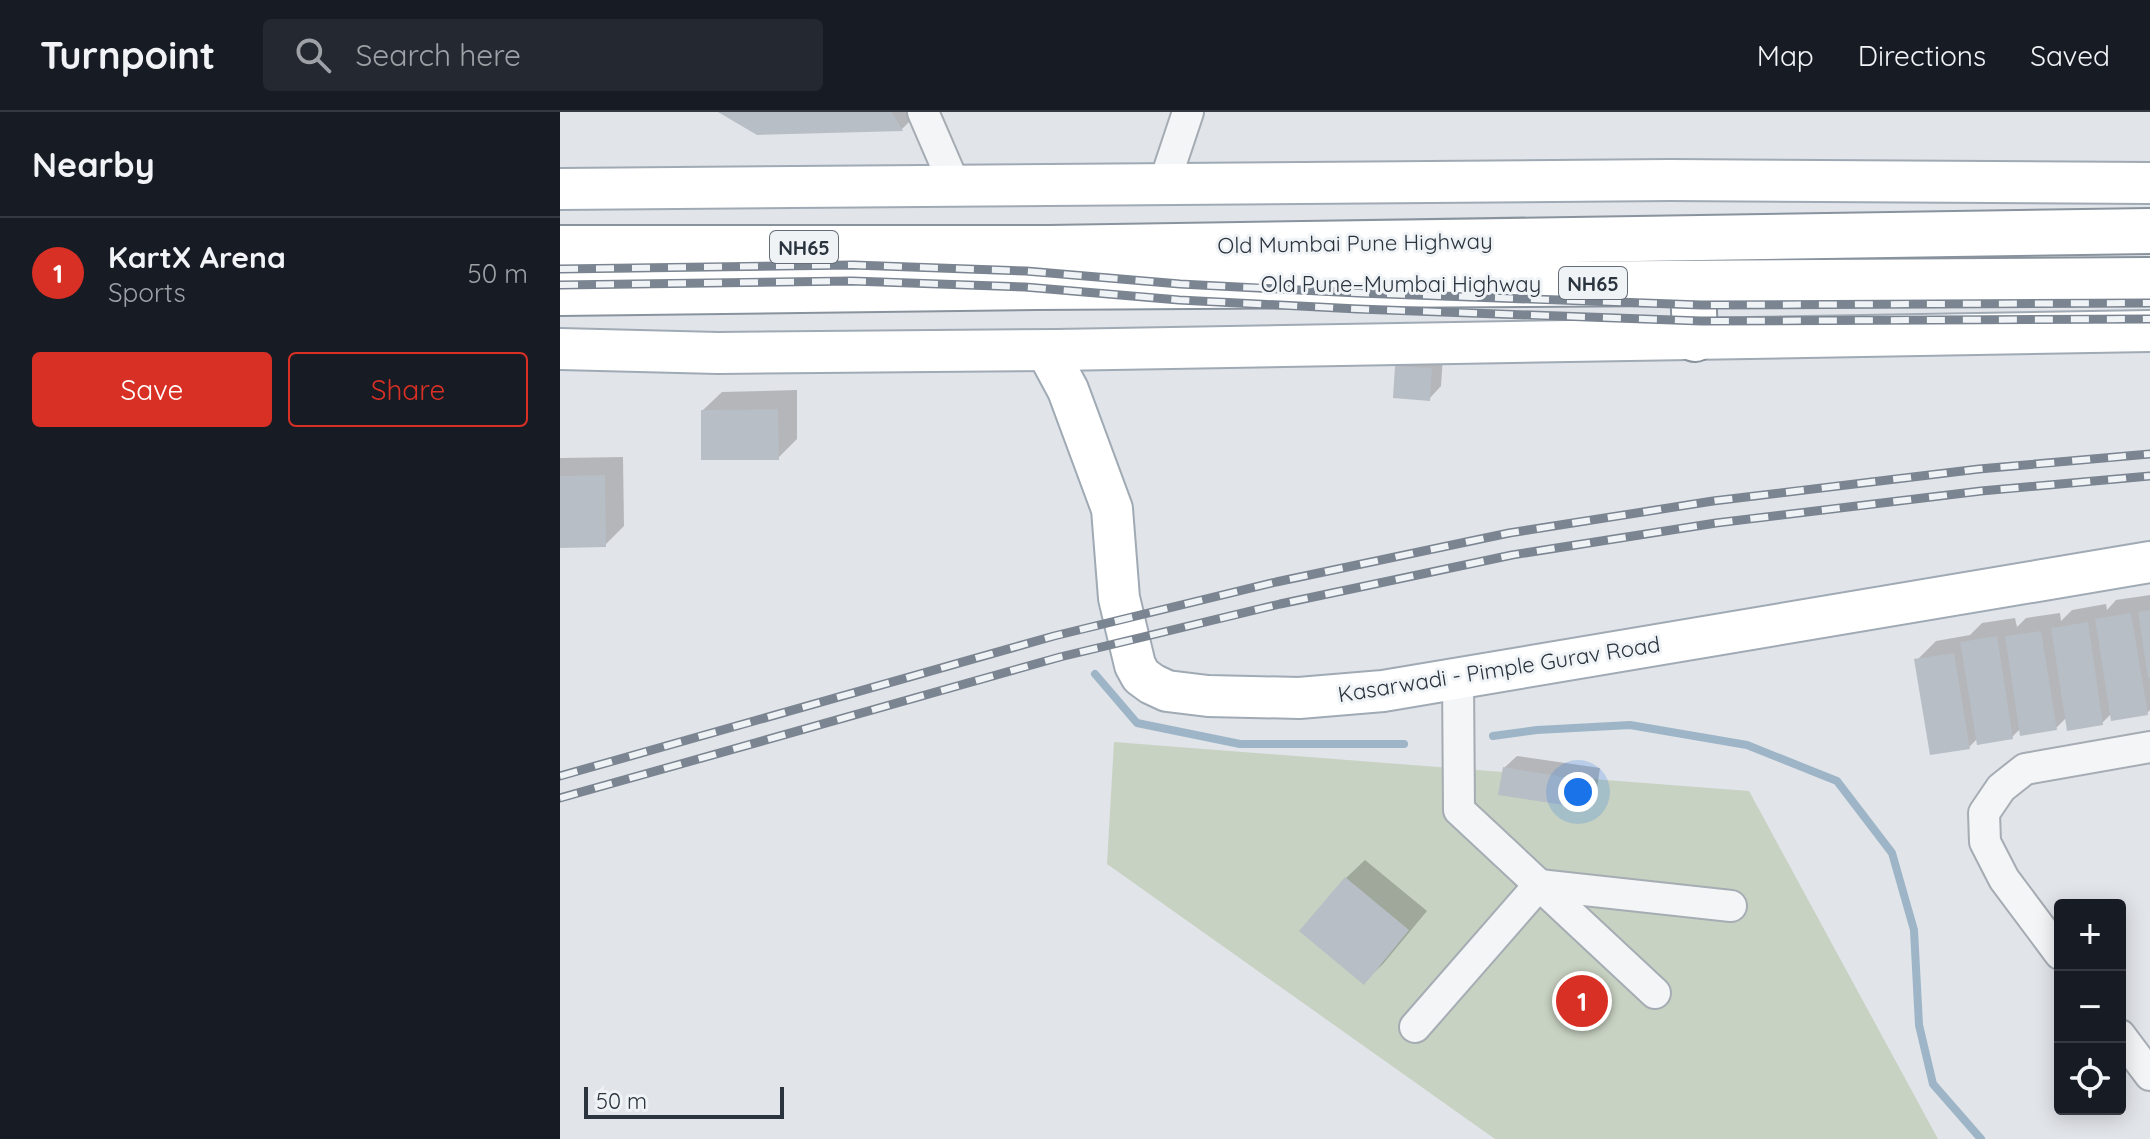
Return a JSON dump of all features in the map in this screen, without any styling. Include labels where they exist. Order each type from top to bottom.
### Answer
[{"type":"highway","name":"Old Mumbai Pune Highway","points":[[560,248],[1048,248],[2150,231]]},
{"type":"highway","name":"Old Pune–Mumbai Highway","points":[[560,293],[2150,280]]},
{"type":"highway","points":[[1693,283],[1695,339]]},
{"type":"main road","points":[[560,188],[1654,180],[2150,183]]},
{"type":"main road","points":[[560,349],[718,353],[1047,351],[2150,331]]},
{"type":"main road","name":"Kasarwadi - Pimple Gurav Road","points":[[1047,351],[1068,390],[1112,509],[1119,598],[1135,665],[1141,676],[1167,691],[1208,696],[1299,698],[1383,691],[2150,562]]},
{"type":"main road","points":[[560,375],[718,353]]},
{"type":"street","points":[[923,112],[955,186]]},
{"type":"street","points":[[1164,184],[1188,112]]},
{"type":"street","points":[[1458,679],[1459,810],[1655,993]]},
{"type":"street","points":[[2054,946],[2004,879],[1985,842],[1984,813],[2001,788],[2025,769],[2150,747]]},
{"type":"street","points":[[1539,885],[1731,906]]},
{"type":"street","points":[[1415,1027],[1539,885]]},
{"type":"street","points":[[2126,1043],[2150,1075]]},
{"type":"green space","points":[[1114,742],[1749,791],[1938,1139],[1495,1139],[1107,864]]},
{"type":"building","points":[[718,112],[892,112],[903,131],[757,135]]},
{"type":"building","points":[[1395,366],[1432,368],[1430,401],[1393,398]]},
{"type":"building","points":[[778,409],[779,460],[701,460],[701,410]]},
{"type":"building","points":[[605,475],[606,547],[560,548],[560,476]]},
{"type":"building","points":[[2150,610],[2150,678],[2148,678],[2138,612]]},
{"type":"building","points":[[2131,613],[2148,715],[2111,721],[2095,619]]},
{"type":"building","points":[[2088,622],[2103,725],[2067,731],[2051,628]]},
{"type":"building","points":[[2041,631],[2057,730],[2020,736],[2005,636]]},
{"type":"building","points":[[1997,636],[2013,739],[1977,745],[1960,642]]},
{"type":"building","points":[[1954,653],[1970,749],[1930,755],[1914,659]]},
{"type":"building","points":[[1503,767],[1588,781],[1584,808],[1498,795]]},
{"type":"building","points":[[1345,877],[1409,930],[1364,985],[1299,931]]},
{"type":"waterway","points":[[1095,674],[1137,723],[1240,744],[1404,744]]},
{"type":"waterway","points":[[1493,736],[1537,730],[1630,725],[1747,745],[1837,781],[1892,853],[1914,930],[1919,1025],[1933,1084],[1981,1139]]},
{"type":"railway","points":[[560,269],[853,265],[1026,271],[1180,284],[1358,293],[1701,305],[2150,303]]},
{"type":"railway","points":[[560,285],[852,281],[1025,287],[1179,300],[1358,309],[1701,321],[2150,319]]},
{"type":"railway","points":[[560,776],[1054,636],[1276,582],[1509,533],[1713,501],[1979,469],[2150,454]]},
{"type":"railway","points":[[560,798],[1060,657],[1280,604],[1512,555],[1716,523],[1981,491],[2150,476]]},
{"type":"place","name":"KartX Arena","points":[[1582,1001]]}]
